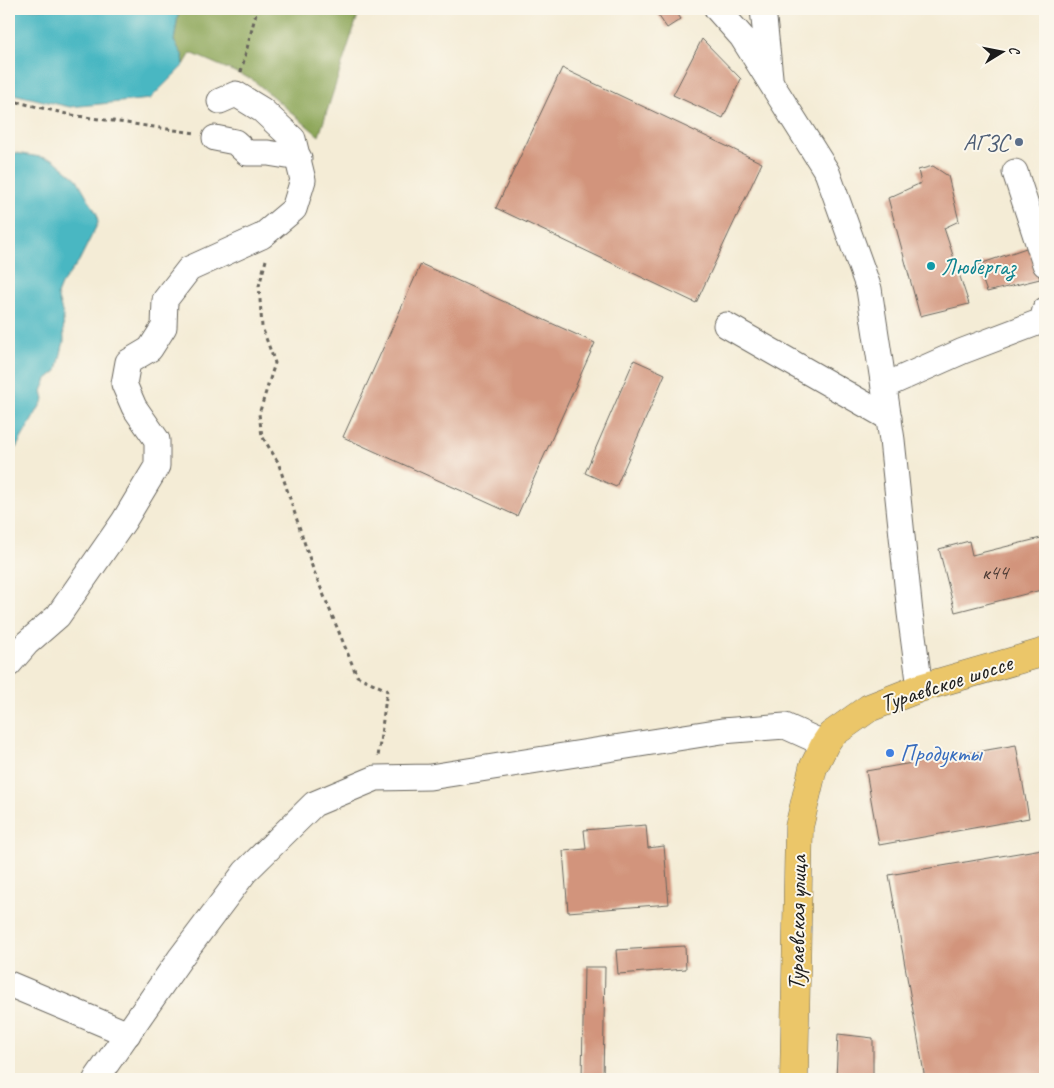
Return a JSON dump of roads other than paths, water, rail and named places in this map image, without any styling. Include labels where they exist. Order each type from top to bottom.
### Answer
[{"type":"main road","name":"Тураевское шоссе","points":[[819,756],[831,735],[868,708],[920,688],[1045,652]]},
{"type":"main road","name":"Тураевская улица","points":[[794,1079],[799,826],[819,756]]},
{"type":"street","points":[[717,9],[742,37],[827,172],[869,289],[889,418],[920,688]]},
{"type":"street","points":[[763,9],[771,82]]},
{"type":"street","points":[[9,664],[27,643],[58,616],[124,521],[157,466],[157,440],[134,406],[124,384],[128,362],[150,349],[164,326],[165,300],[189,269],[262,236],[294,208],[303,180],[293,139],[262,110],[236,94],[220,101]]},
{"type":"street","points":[[215,138],[234,142],[247,153],[268,152],[299,158]]},
{"type":"street","points":[[1015,172],[1045,264]]},
{"type":"street","points":[[884,386],[963,351],[1042,321],[1045,310]]},
{"type":"street","points":[[726,325],[889,418]]},
{"type":"street","points":[[96,1079],[180,958],[245,872],[314,804],[376,778],[430,777],[722,731],[785,726],[819,756]]},
{"type":"street","points":[[9,984],[128,1034]]},
{"type":"water","points":[[9,9],[179,9],[174,41],[183,56],[184,65],[150,99],[70,107],[9,93]]},
{"type":"water","points":[[9,152],[53,159],[77,179],[97,214],[98,223],[79,261],[61,285],[57,295],[63,315],[64,341],[57,371],[47,379],[42,391],[44,399],[9,460]]},
{"type":"place","name":"АГЗС","points":[[1019,142]]},
{"type":"place","name":"Любергаз","points":[[931,266]]},
{"type":"place","name":"Продукты","points":[[890,753]]}]
